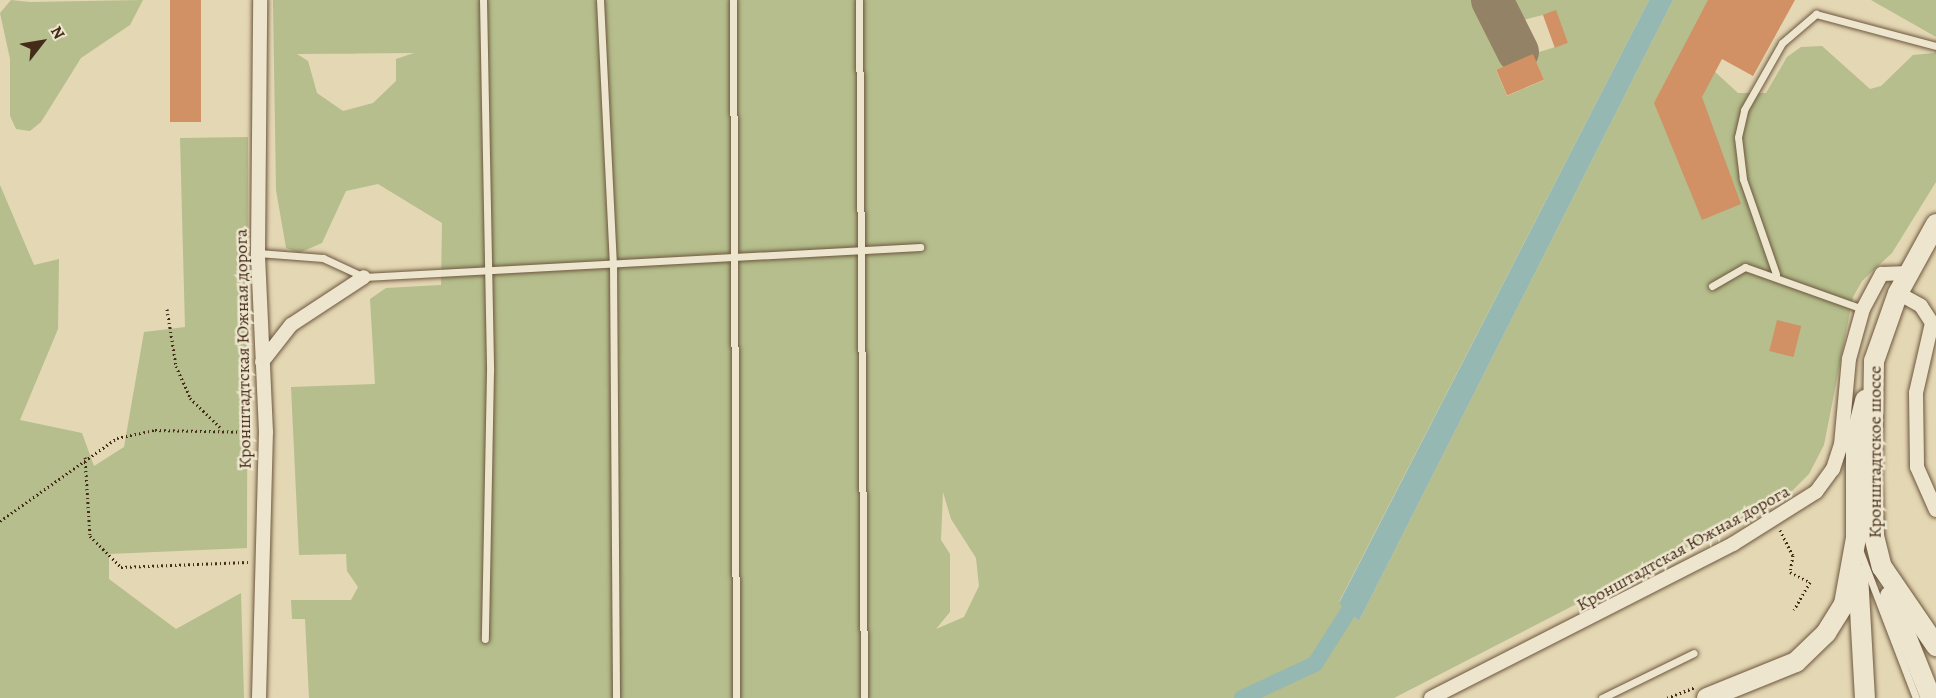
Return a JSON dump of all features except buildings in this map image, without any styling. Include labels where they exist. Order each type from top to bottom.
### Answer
[{"type":"street","name":"Кронштадтская Южная дорога","points":[[260,0],[258,253],[266,432],[259,562],[260,698]]},
{"type":"street","name":"Кронштадтское шоссе","points":[[1931,698],[1896,617],[1879,558],[1874,361],[1898,293],[1936,224]]},
{"type":"street","name":"Кронштадтская Южная дорога","points":[[1431,698],[1776,521],[1816,492],[1833,469],[1849,359],[1863,309],[1882,274],[1908,273]]},
{"type":"street","points":[[262,362],[291,325],[364,277]]},
{"type":"street","points":[[1898,293],[1921,306],[1932,323],[1917,382],[1917,467],[1936,510]]},
{"type":"street","points":[[1705,691],[1775,674],[1812,649],[1844,604],[1856,538],[1856,437],[1874,361]]},
{"type":"street","name":"Кронштадтское шоссе","points":[[1856,538],[1865,698]]},
{"type":"street","points":[[1879,558],[1936,646]]},
{"type":"lane","points":[[483,0],[486,271],[490,371],[485,639]]},
{"type":"lane","points":[[600,0],[613,264],[616,698]]},
{"type":"lane","points":[[733,0],[736,257],[736,698]]},
{"type":"lane","points":[[859,0],[864,698]]},
{"type":"lane","points":[[1776,274],[1743,179],[1738,137],[1744,110],[1782,44],[1816,14],[1936,46]]},
{"type":"lane","points":[[258,253],[323,258],[364,277],[920,247]]},
{"type":"lane","points":[[1712,286],[1745,267],[1776,274],[1863,309]]},
{"type":"lane","name":"Кронштадтское шоссе","points":[[1856,538],[1882,621],[1916,698]]},
{"type":"lane","points":[[1602,698],[1694,653]]},
{"type":"path","points":[[167,309],[176,366],[190,398],[223,430]]},
{"type":"path","points":[[0,521],[85,457],[117,438],[155,430],[266,432]]},
{"type":"path","points":[[85,457],[90,536],[121,567],[259,562]]},
{"type":"path","points":[[1776,521],[1793,555],[1790,572],[1810,582],[1794,610]]},
{"type":"path","points":[[1667,698],[1705,691]]},
{"type":"green space","points":[[11,0],[30,2],[143,0],[130,25],[81,58],[41,122],[30,131],[16,129],[10,116],[10,59],[0,13]]},
{"type":"green space","points":[[273,0],[1485,0],[1513,62],[1496,70],[1507,96],[1544,80],[1533,54],[1568,43],[1543,15],[1515,22],[1497,0],[1649,0],[1339,602],[1359,621],[1673,0],[1763,0],[1701,59],[1738,93],[1766,93],[1787,57],[1801,47],[1822,46],[1870,89],[1881,86],[1913,55],[1934,53],[1936,37],[1936,182],[1892,253],[1862,281],[1853,297],[1824,445],[1809,474],[1788,495],[1394,698],[309,698],[305,619],[292,619],[291,600],[351,600],[358,587],[347,571],[346,554],[299,555],[291,387],[375,384],[370,299],[386,288],[441,285],[442,223],[378,184],[346,191],[322,243],[299,253],[286,248],[276,190]],"holes":[[[414,53],[396,59],[396,81],[373,103],[343,111],[317,93],[308,61],[297,54]],[[943,492],[951,519],[976,558],[979,586],[964,617],[936,629],[950,612],[950,554],[941,540]]]},
{"type":"green space","points":[[1871,0],[1936,0],[1936,37]]},
{"type":"green space","points":[[248,137],[247,548],[109,554],[109,579],[176,629],[241,593],[244,698],[0,698],[0,185],[34,265],[59,259],[58,329],[20,420],[82,433],[94,466],[124,447],[144,332],[185,327],[180,138]]},
{"type":"water","points":[[1649,0],[1673,0],[1359,621],[1339,603]]},
{"type":"waterway","points":[[1242,698],[1315,664],[1360,593]]},
{"type":"taxiway","points":[[1492,0],[1518,52]]}]
